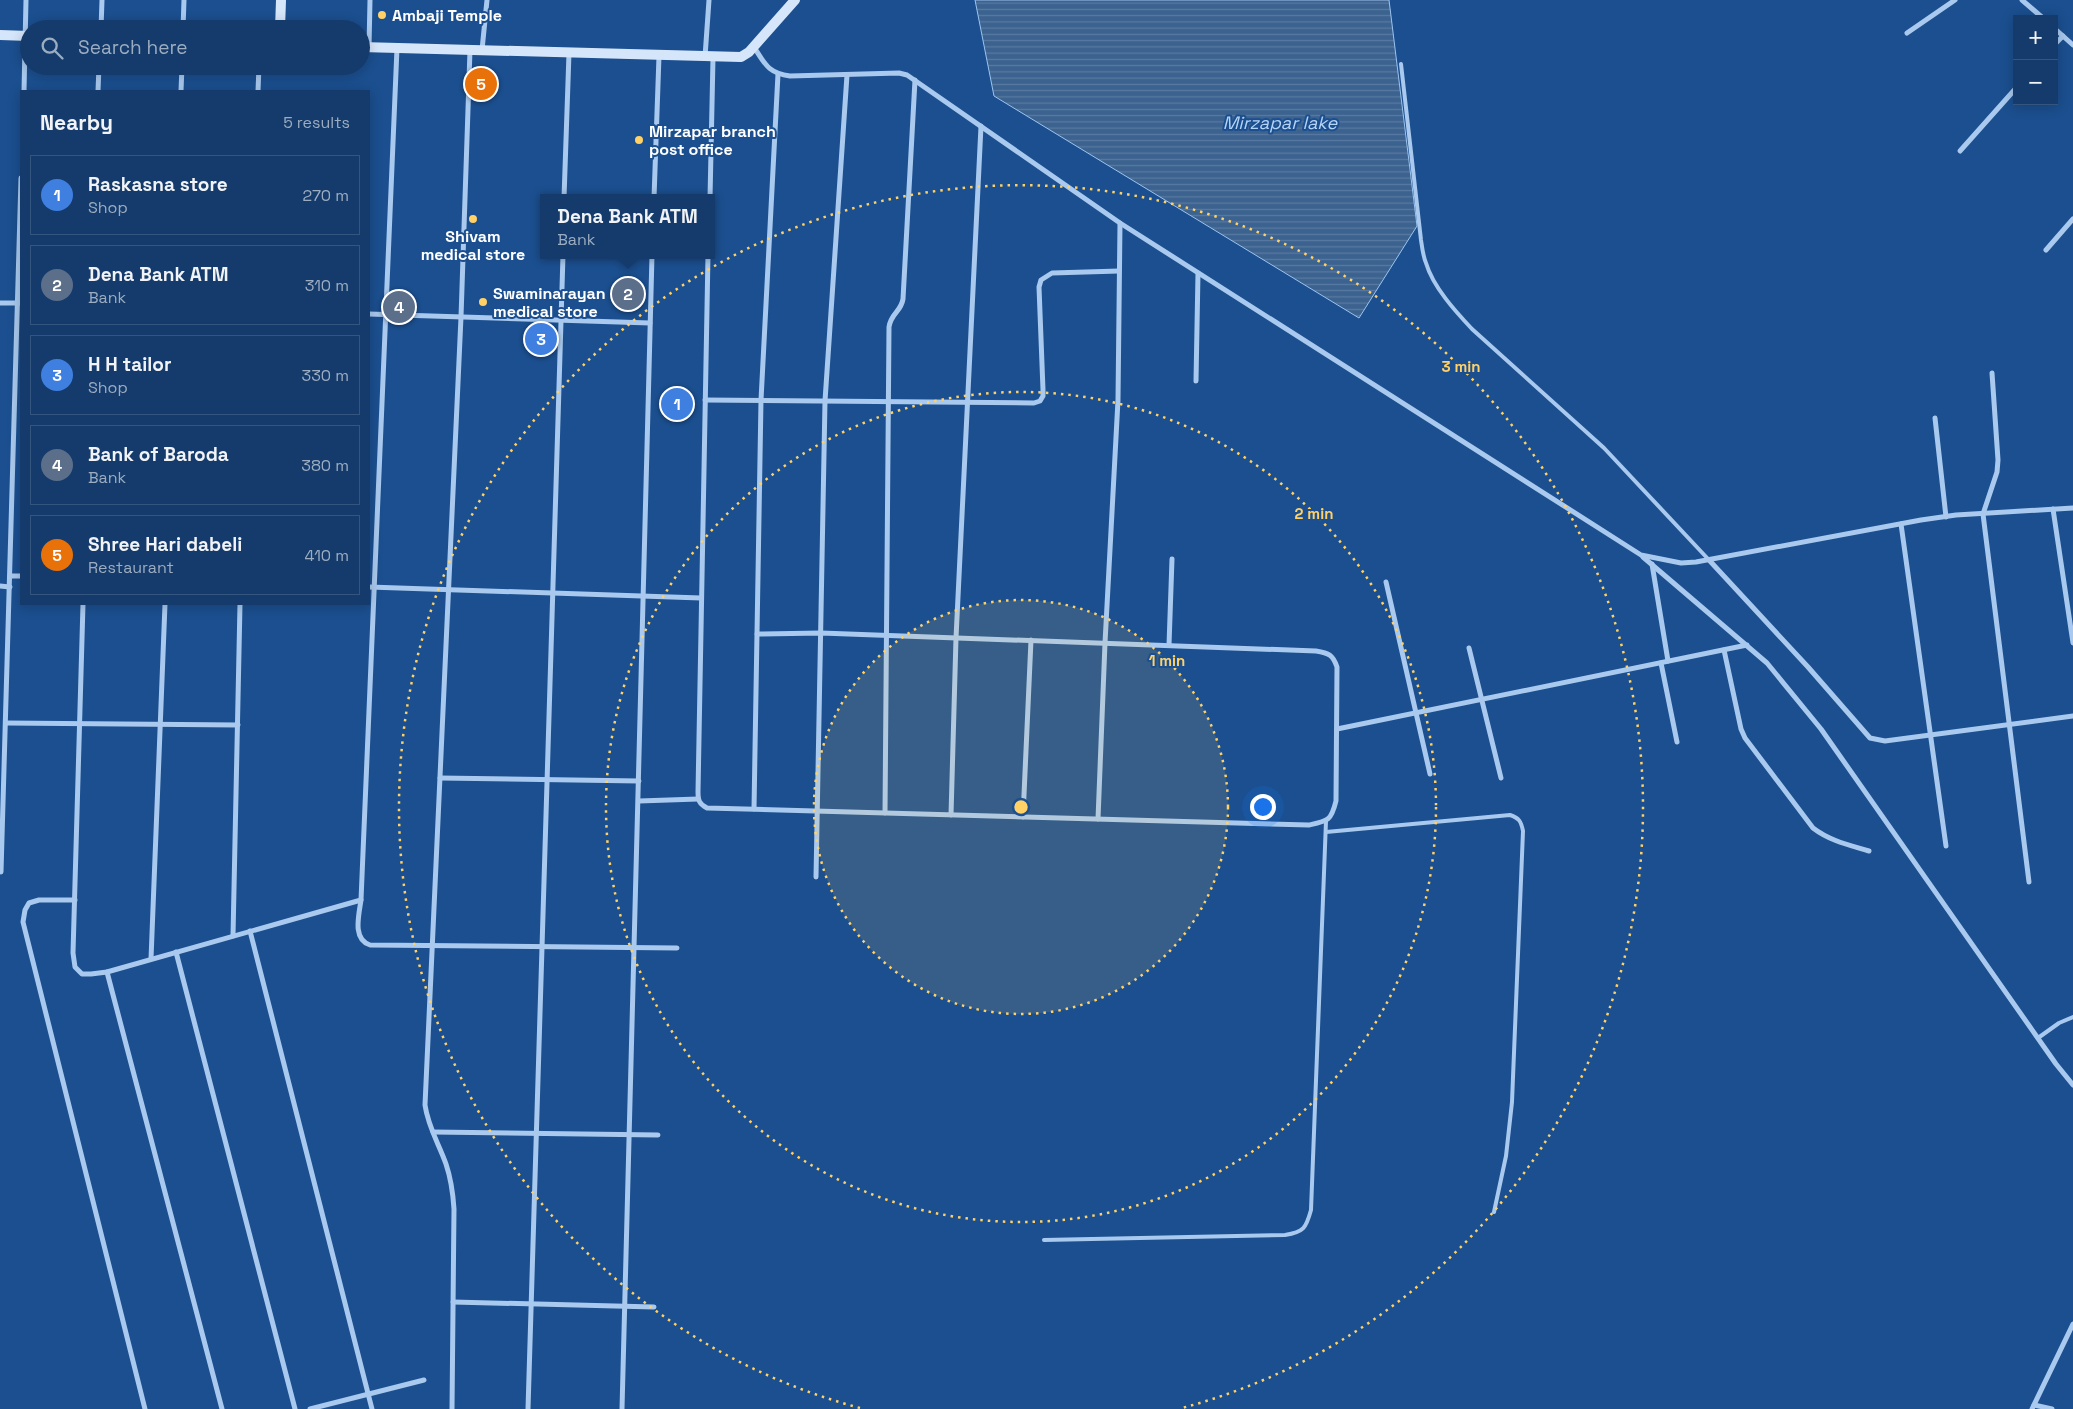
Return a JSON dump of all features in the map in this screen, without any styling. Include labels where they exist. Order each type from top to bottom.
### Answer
[{"type":"street","points":[[26,0],[27,20]]},
{"type":"street","points":[[101,20],[102,0]]},
{"type":"street","points":[[183,20],[184,0]]},
{"type":"street","points":[[281,20],[282,0]]},
{"type":"street","points":[[368,20],[370,0]]},
{"type":"street","points":[[482,50],[487,0]]},
{"type":"street","points":[[709,0],[710,194]]},
{"type":"street","points":[[370,47],[741,57],[753,47],[795,0]]},
{"type":"street","points":[[1907,33],[1955,0]]},
{"type":"street","points":[[2022,0],[2039,15]]},
{"type":"street","points":[[2058,32],[2073,45]]},
{"type":"street","points":[[0,36],[20,36]]},
{"type":"street","points":[[2058,41],[2063,36]]},
{"type":"street","points":[[753,47],[767,68],[778,74],[847,75],[898,73],[907,75],[1120,223],[1641,555],[1767,663],[1821,729],[2073,1085]]},
{"type":"street","points":[[397,48],[386,315],[371,587],[358,931],[360,938],[364,943],[370,945],[433,944],[678,948]]},
{"type":"street","points":[[452,1409],[454,1209],[452,1183],[446,1162],[427,1120],[425,1105],[461,317],[470,50]]},
{"type":"street","points":[[564,194],[569,53]]},
{"type":"street","points":[[654,194],[659,56]]},
{"type":"street","points":[[754,809],[760,400],[778,74]]},
{"type":"street","points":[[24,90],[25,75]]},
{"type":"street","points":[[98,90],[99,75]]},
{"type":"street","points":[[181,90],[182,75]]},
{"type":"street","points":[[258,90],[259,75]]},
{"type":"street","points":[[816,877],[825,401],[847,75]]},
{"type":"street","points":[[885,812],[890,321],[902,306],[903,299],[915,80]]},
{"type":"street","points":[[1960,151],[2013,91]]},
{"type":"street","points":[[951,814],[956,638],[980,126]]},
{"type":"street","points":[[2046,250],[2073,219]]},
{"type":"street","points":[[1098,819],[1118,400],[1120,223]]},
{"type":"street","points":[[2,872],[6,723],[3,714],[10,587],[20,240]]},
{"type":"street","points":[[528,1409],[563,259]]},
{"type":"street","points":[[622,1409],[652,259]]},
{"type":"street","points":[[708,259],[698,799],[701,805],[707,808],[1309,825],[1326,821],[1333,813],[1336,801],[1337,668],[1334,658],[1328,653],[1316,650],[821,633],[757,634]]},
{"type":"street","points":[[705,400],[1034,403],[1040,401],[1044,390],[1040,280],[1052,273],[1118,271]]},
{"type":"street","points":[[1196,382],[1198,273]]},
{"type":"street","points":[[0,302],[19,303]]},
{"type":"street","points":[[370,314],[650,324]]},
{"type":"street","points":[[1992,373],[1998,460],[1997,472],[1983,514],[2029,882]]},
{"type":"street","points":[[1936,418],[1946,517]]},
{"type":"street","points":[[1641,555],[1682,563],[1709,560],[1946,517],[2073,508]]},
{"type":"street","points":[[2052,509],[2073,643]]},
{"type":"street","points":[[1901,524],[1946,846]]},
{"type":"street","points":[[1169,645],[1172,559]]},
{"type":"street","points":[[1709,560],[1808,667],[1870,738],[1885,741],[2073,716]]},
{"type":"street","points":[[1652,564],[1668,661]]},
{"type":"street","points":[[10,576],[20,576]]},
{"type":"street","points":[[1386,582],[1430,774]]},
{"type":"street","points":[[0,586],[10,587]]},
{"type":"street","points":[[371,587],[701,598]]},
{"type":"street","points":[[83,605],[73,953],[76,967],[82,974],[107,972],[360,900]]},
{"type":"street","points":[[151,959],[165,605]]},
{"type":"street","points":[[233,936],[240,605]]},
{"type":"street","points":[[1023,816],[1031,640]]},
{"type":"street","points":[[1337,729],[1746,645]]},
{"type":"street","points":[[1469,648],[1501,778]]},
{"type":"street","points":[[1724,650],[1741,729],[1753,750],[1813,828],[1824,836],[1869,851]]},
{"type":"street","points":[[1661,663],[1677,742]]},
{"type":"street","points":[[6,723],[238,725]]},
{"type":"street","points":[[440,778],[639,781]]},
{"type":"street","points":[[639,801],[698,799]]},
{"type":"street","points":[[75,900],[39,900],[29,903],[24,910],[23,922],[145,1409]]},
{"type":"street","points":[[250,931],[372,1409]]},
{"type":"street","points":[[176,952],[295,1409]]},
{"type":"street","points":[[107,972],[222,1409]]},
{"type":"street","points":[[433,1132],[658,1135]]},
{"type":"street","points":[[453,1302],[654,1307]]},
{"type":"street","points":[[2052,1409],[2033,1407],[2073,1324]]},
{"type":"street","points":[[310,1409],[424,1380]]},
{"type":"lane","points":[[1401,64],[1421,240],[1426,265],[1438,287],[1453,309],[1472,329],[1604,448],[1709,560]]},
{"type":"lane","points":[[1326,832],[1510,815],[1521,822],[1512,1102],[1506,1156],[1494,1212]]},
{"type":"lane","points":[[1044,1240],[1285,1235],[1299,1233],[1307,1225],[1311,1210],[1326,821]]},
{"type":"lane","points":[[2038,1038],[2059,1023],[2073,1017]]},
{"type":"water","name":"Mirzapar lake","points":[[975,0],[1389,0],[1417,226],[1359,318],[994,96]]},
{"type":"place","name":"Ambaji Temple","points":[[382,15]]},
{"type":"place","name":"Shree Hari dabeli","points":[[481,84]]},
{"type":"place","name":"Mirzapar branch post office","points":[[639,140]]},
{"type":"place","name":"Shivam medical store","points":[[473,219]]},
{"type":"place","name":"Dena Bank ATM","points":[[628,294]]},
{"type":"place","name":"Swaminarayan medical store","points":[[483,302]]},
{"type":"place","name":"Bank of Baroda","points":[[399,307]]},
{"type":"place","name":"H H tailor","points":[[541,339]]},
{"type":"place","name":"Raskasna store","points":[[677,404]]}]
